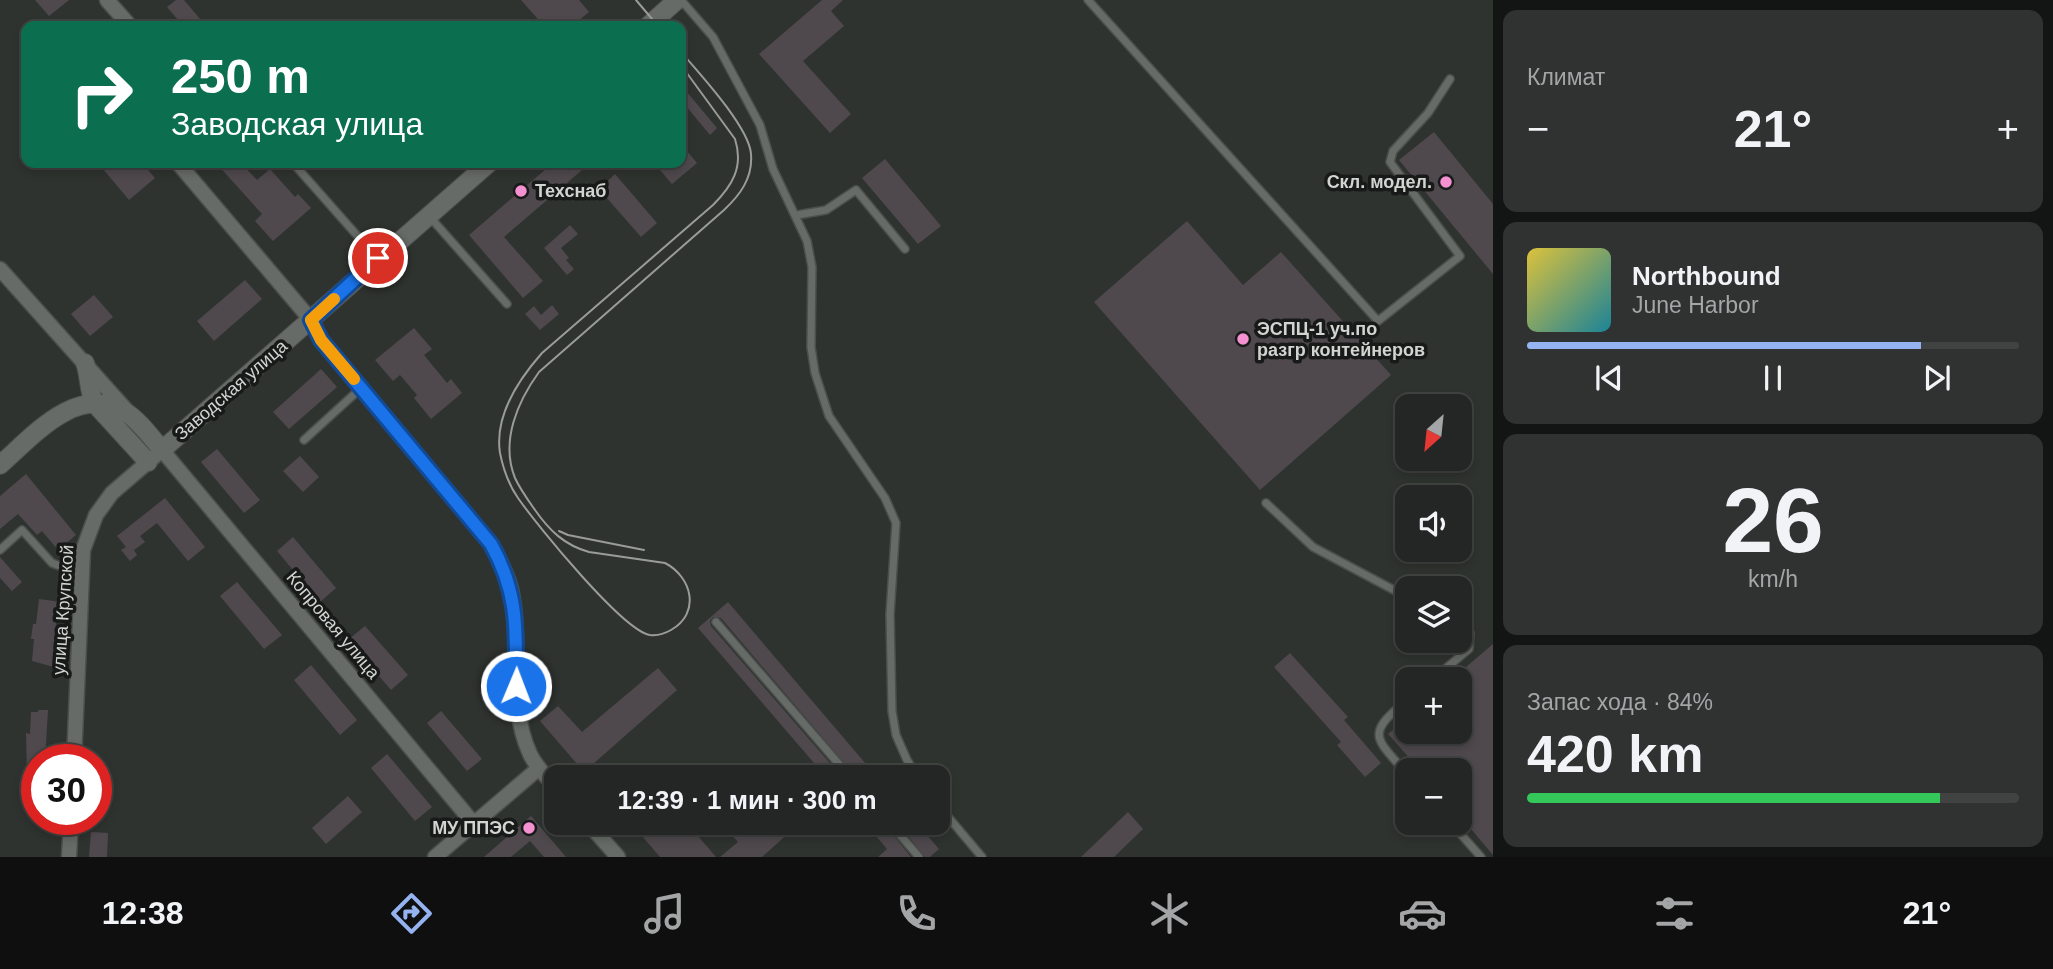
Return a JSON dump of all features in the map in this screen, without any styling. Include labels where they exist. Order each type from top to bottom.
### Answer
[{"type":"street","points":[[107,0],[126,21]]},
{"type":"street","points":[[654,21],[679,0]]},
{"type":"street","points":[[182,168],[311,320],[321,340],[491,544],[511,588],[517,707],[530,753],[544,775]]},
{"type":"street","name":"Заводская улица","points":[[155,456],[483,168]]},
{"type":"street","points":[[0,269],[133,417],[155,456]]},
{"type":"street","points":[[85,363],[95,404],[108,419],[155,456]]},
{"type":"street","points":[[0,465],[54,419],[84,404],[122,410],[133,417]]},
{"type":"street","points":[[65,412],[81,411],[108,419]]},
{"type":"street","name":"улица Крупской","points":[[75,744],[83,550],[96,515],[112,493],[155,456]]},
{"type":"street","name":"Копровая улица","points":[[155,456],[474,824]]},
{"type":"street","points":[[435,857],[538,768]]},
{"type":"street","points":[[69,857],[70,835]]},
{"type":"street","points":[[599,835],[618,857]]},
{"type":"lane","points":[[679,0],[713,37],[760,125],[773,169],[807,241],[812,267],[811,347],[818,384],[829,416],[885,498],[895,523],[890,614],[892,712],[896,735],[910,765]]},
{"type":"lane","points":[[1088,0],[1378,321],[1460,256],[1390,162],[1393,151],[1427,114],[1450,79]]},
{"type":"lane","points":[[297,168],[378,258]]},
{"type":"lane","points":[[797,215],[826,210],[856,190],[905,249]]},
{"type":"lane","points":[[429,215],[507,304]]},
{"type":"lane","points":[[304,440],[362,387]]},
{"type":"lane","points":[[1266,503],[1313,547],[1395,591]]},
{"type":"lane","points":[[0,550],[22,530],[52,563],[82,574]]},
{"type":"lane","points":[[716,622],[840,765]]},
{"type":"lane","points":[[1447,667],[1464,653]]},
{"type":"lane","points":[[1395,711],[1381,723],[1378,734],[1380,743],[1395,760]]},
{"type":"lane","points":[[950,819],[982,857]]},
{"type":"lane","points":[[900,835],[919,857]]},
{"type":"lane","points":[[1462,835],[1481,857]]},
{"type":"building","points":[[35,0],[69,0],[49,16]]},
{"type":"building","points":[[176,0],[184,0],[202,21],[179,21],[167,7]]},
{"type":"building","points":[[521,0],[579,0],[589,12],[578,21],[540,21]]},
{"type":"building","points":[[822,0],[843,0],[831,11],[844,26],[803,61],[851,114],[830,133],[759,54]]},
{"type":"building","points":[[686,91],[717,128],[710,135],[686,106]]},
{"type":"building","name":"Скл. модел.","points":[[1434,132],[1493,204],[1493,274],[1399,160]]},
{"type":"building","points":[[686,150],[697,163],[672,184],[658,168],[686,168]]},
{"type":"building","points":[[885,159],[941,226],[918,244],[862,178]]},
{"type":"building","points":[[102,168],[146,168],[155,178],[129,200]]},
{"type":"building","points":[[221,168],[246,168],[257,180],[270,169],[295,197],[298,194],[311,208],[273,241],[255,221],[262,214]]},
{"type":"building","points":[[547,168],[582,170],[504,237],[543,281],[523,298],[469,235]]},
{"type":"building","points":[[615,174],[657,223],[641,237],[599,189]]},
{"type":"building","name":"ЭСПЦ-1 уч.по разгр контейнеров","points":[[1187,221],[1243,285],[1281,252],[1391,375],[1260,490],[1094,302]]},
{"type":"building","points":[[570,225],[578,234],[561,248],[574,269],[567,275],[544,248]]},
{"type":"building","points":[[245,280],[262,299],[214,341],[197,321]]},
{"type":"building","points":[[94,295],[113,317],[90,336],[71,314]]},
{"type":"building","points":[[552,305],[559,314],[540,330],[525,314],[534,306],[541,315]]},
{"type":"building","points":[[414,328],[432,349],[424,355],[447,383],[451,379],[462,393],[431,419],[414,398],[417,395],[400,375],[393,381],[375,360]]},
{"type":"building","points":[[321,369],[337,387],[289,429],[273,412]]},
{"type":"building","points":[[217,449],[260,500],[244,513],[201,462]]},
{"type":"building","points":[[300,456],[319,477],[303,492],[283,471]]},
{"type":"building","points":[[26,474],[76,535],[58,550],[42,531],[37,535],[18,514],[0,529],[0,496]]},
{"type":"building","points":[[165,498],[205,547],[188,561],[157,523],[140,536],[145,542],[134,550],[137,555],[130,561],[121,550],[126,547],[117,536]]},
{"type":"building","points":[[293,537],[336,588],[320,602],[277,551]]},
{"type":"building","points":[[0,557],[22,582],[12,591],[0,578]]},
{"type":"building","points":[[237,582],[282,635],[264,649],[220,596]]},
{"type":"building","points":[[39,599],[61,602],[59,621],[56,621],[54,667],[32,661],[34,639],[31,639]]},
{"type":"building","points":[[728,602],[867,765],[846,765],[721,618],[713,617],[711,626],[832,765],[816,765],[698,628]]},
{"type":"building","points":[[365,626],[408,675],[391,690],[348,640]]},
{"type":"building","points":[[1493,644],[1493,855],[1472,830],[1472,758],[1409,758],[1397,744],[1472,744],[1472,667],[1466,667]]},
{"type":"building","points":[[1290,653],[1348,717],[1344,720],[1381,763],[1365,777],[1337,745],[1341,742],[1274,667]]},
{"type":"building","points":[[311,665],[357,720],[340,735],[294,680]]},
{"type":"building","points":[[658,668],[677,690],[592,765],[578,765],[540,721],[558,706],[582,732]]},
{"type":"building","points":[[48,710],[46,744],[26,744],[26,733],[30,734],[31,712]]},
{"type":"building","points":[[441,711],[482,759],[467,771],[427,723]]},
{"type":"building","points":[[1395,728],[1395,742],[1388,734]]},
{"type":"building","points":[[387,754],[432,807],[415,821],[371,768]]},
{"type":"building","points":[[348,796],[362,812],[326,844],[312,828]]},
{"type":"building","points":[[1128,812],[1143,829],[1114,857],[1081,857]]},
{"type":"building","name":"МУ ППЭС","points":[[531,816],[544,831],[544,835],[547,835],[566,857],[544,857],[530,841],[511,857],[484,857]]},
{"type":"building","points":[[91,835],[108,835],[107,857],[89,857]]},
{"type":"building","points":[[641,835],[697,835],[716,857],[660,857]]},
{"type":"building","points":[[732,835],[787,835],[762,857],[720,857],[738,842]]},
{"type":"building","points":[[875,835],[893,835],[911,857],[878,857],[887,849]]},
{"type":"building","points":[[907,835],[927,835],[939,849],[930,857],[925,857]]},
{"type":"tram line","points":[[636,0],[654,21]]},
{"type":"tram line","points":[[686,58],[733,115],[742,130],[751,154],[748,178],[724,210],[539,372],[518,409],[509,450],[515,478],[535,510],[558,536],[589,552],[665,563],[682,577],[689,595],[687,614],[671,630],[650,635],[637,629],[601,597],[528,511],[507,476],[499,439],[510,398],[542,353],[713,205],[731,183],[738,158],[735,139],[686,72]]},
{"type":"tram line","points":[[559,531],[644,550]]},
{"type":"slow traffic","points":[[334,299],[311,320],[321,340],[354,379]]},
{"type":"place","name":"Скл. модел.","points":[[1446,182]]},
{"type":"place","name":"Техснаб","points":[[521,191]]},
{"type":"place","name":"ЭСПЦ-1 уч.по разгр контейнеров","points":[[1243,339]]},
{"type":"place","name":"МУ ППЭС","points":[[529,828]]},
{"type":"route","points":[[378,258],[311,320],[321,340],[491,544],[511,588],[516,635],[516,686]]}]
